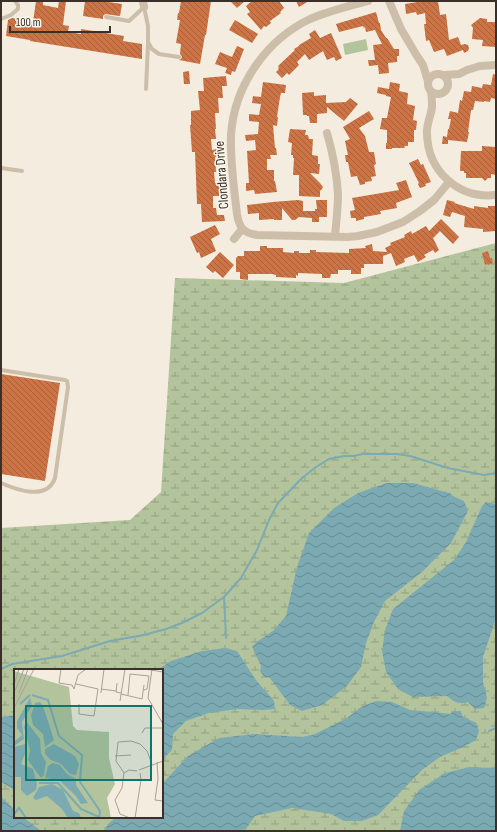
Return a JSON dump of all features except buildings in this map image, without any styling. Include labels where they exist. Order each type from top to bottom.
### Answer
[{"type":"street","name":"Clondara Drive","points":[[242,229],[236,212],[231,154],[231,133],[238,100],[251,72],[276,41],[303,23],[321,15],[368,1]]},
{"type":"street","points":[[389,1],[401,29],[423,65],[428,81],[428,87],[431,92],[432,108]]},
{"type":"street","points":[[423,65],[436,73],[445,75],[459,74],[480,66],[496,65]]},
{"type":"street","points":[[428,81],[432,75],[436,73]]},
{"type":"street","points":[[459,74],[442,93],[432,108],[427,125],[428,146],[430,153],[439,172],[449,182],[471,193],[496,195]]},
{"type":"street","points":[[445,75],[448,79],[448,86]]},
{"type":"street","points":[[431,92],[436,94],[442,93]]},
{"type":"street","points":[[327,133],[334,162],[338,198],[335,236]]},
{"type":"street","points":[[234,239],[242,229],[257,235],[358,236],[372,233],[403,222],[434,200],[449,182]]},
{"type":"lane","points":[[1,19],[11,15],[18,9],[18,5],[15,1]]},
{"type":"lane","points":[[106,17],[129,21],[144,4]]},
{"type":"lane","points":[[144,4],[148,26],[146,89]]},
{"type":"lane","points":[[148,42],[152,49],[159,54],[179,57]]},
{"type":"lane","points":[[1,168],[22,171]]},
{"type":"lane","points":[[1,370],[65,380],[67,381],[68,387],[55,478],[53,483],[46,490],[30,492],[17,490],[1,483]]},
{"type":"green space","points":[[366,39],[368,50],[345,55],[343,44]]},
{"type":"green space","points":[[496,243],[496,831],[1,831],[1,528],[130,520],[161,492],[175,278],[344,283]]},
{"type":"water","points":[[387,483],[413,483],[450,493],[464,501],[468,511],[451,543],[422,572],[385,601],[374,622],[366,643],[361,667],[347,686],[322,705],[302,711],[290,705],[269,677],[264,677],[260,671],[261,666],[252,647],[273,631],[286,616],[297,567],[309,533],[334,508],[358,493]]},
{"type":"water","points":[[486,502],[496,504],[496,618],[483,657],[483,682],[487,698],[484,708],[475,709],[468,702],[457,702],[447,696],[413,697],[398,689],[386,672],[382,651],[385,630],[393,609],[454,560],[466,542],[482,506]]},
{"type":"water","points":[[225,648],[237,651],[256,680],[274,701],[275,709],[238,709],[209,713],[186,721],[173,734],[172,750],[163,759],[163,669],[159,669],[171,661],[202,651]]},
{"type":"water","points":[[376,701],[392,702],[410,710],[450,714],[454,711],[461,711],[462,716],[476,723],[479,731],[476,740],[440,757],[422,770],[378,815],[362,821],[344,821],[331,814],[292,808],[255,816],[246,829],[240,831],[104,831],[108,824],[115,818],[163,818],[163,783],[188,756],[219,738],[254,734],[302,737],[315,734],[347,718],[361,707]]},
{"type":"water","points":[[14,715],[14,789],[1,782],[1,717]]},
{"type":"water","points":[[469,767],[496,768],[496,831],[400,831],[404,811],[419,790],[445,773]]},
{"type":"water","points":[[1,795],[3,799],[14,809],[14,818],[24,818],[41,831],[1,831]]},
{"type":"waterway","points":[[1,669],[12,664],[62,656],[110,641],[144,635],[166,629],[202,613],[224,597],[241,578],[257,550],[269,520],[278,503],[302,478],[329,459],[363,454],[397,454],[410,456],[448,468],[484,475],[496,473]]},
{"type":"waterway","points":[[224,597],[226,638]]},
{"type":"waterway","points":[[489,731],[496,728]]}]
